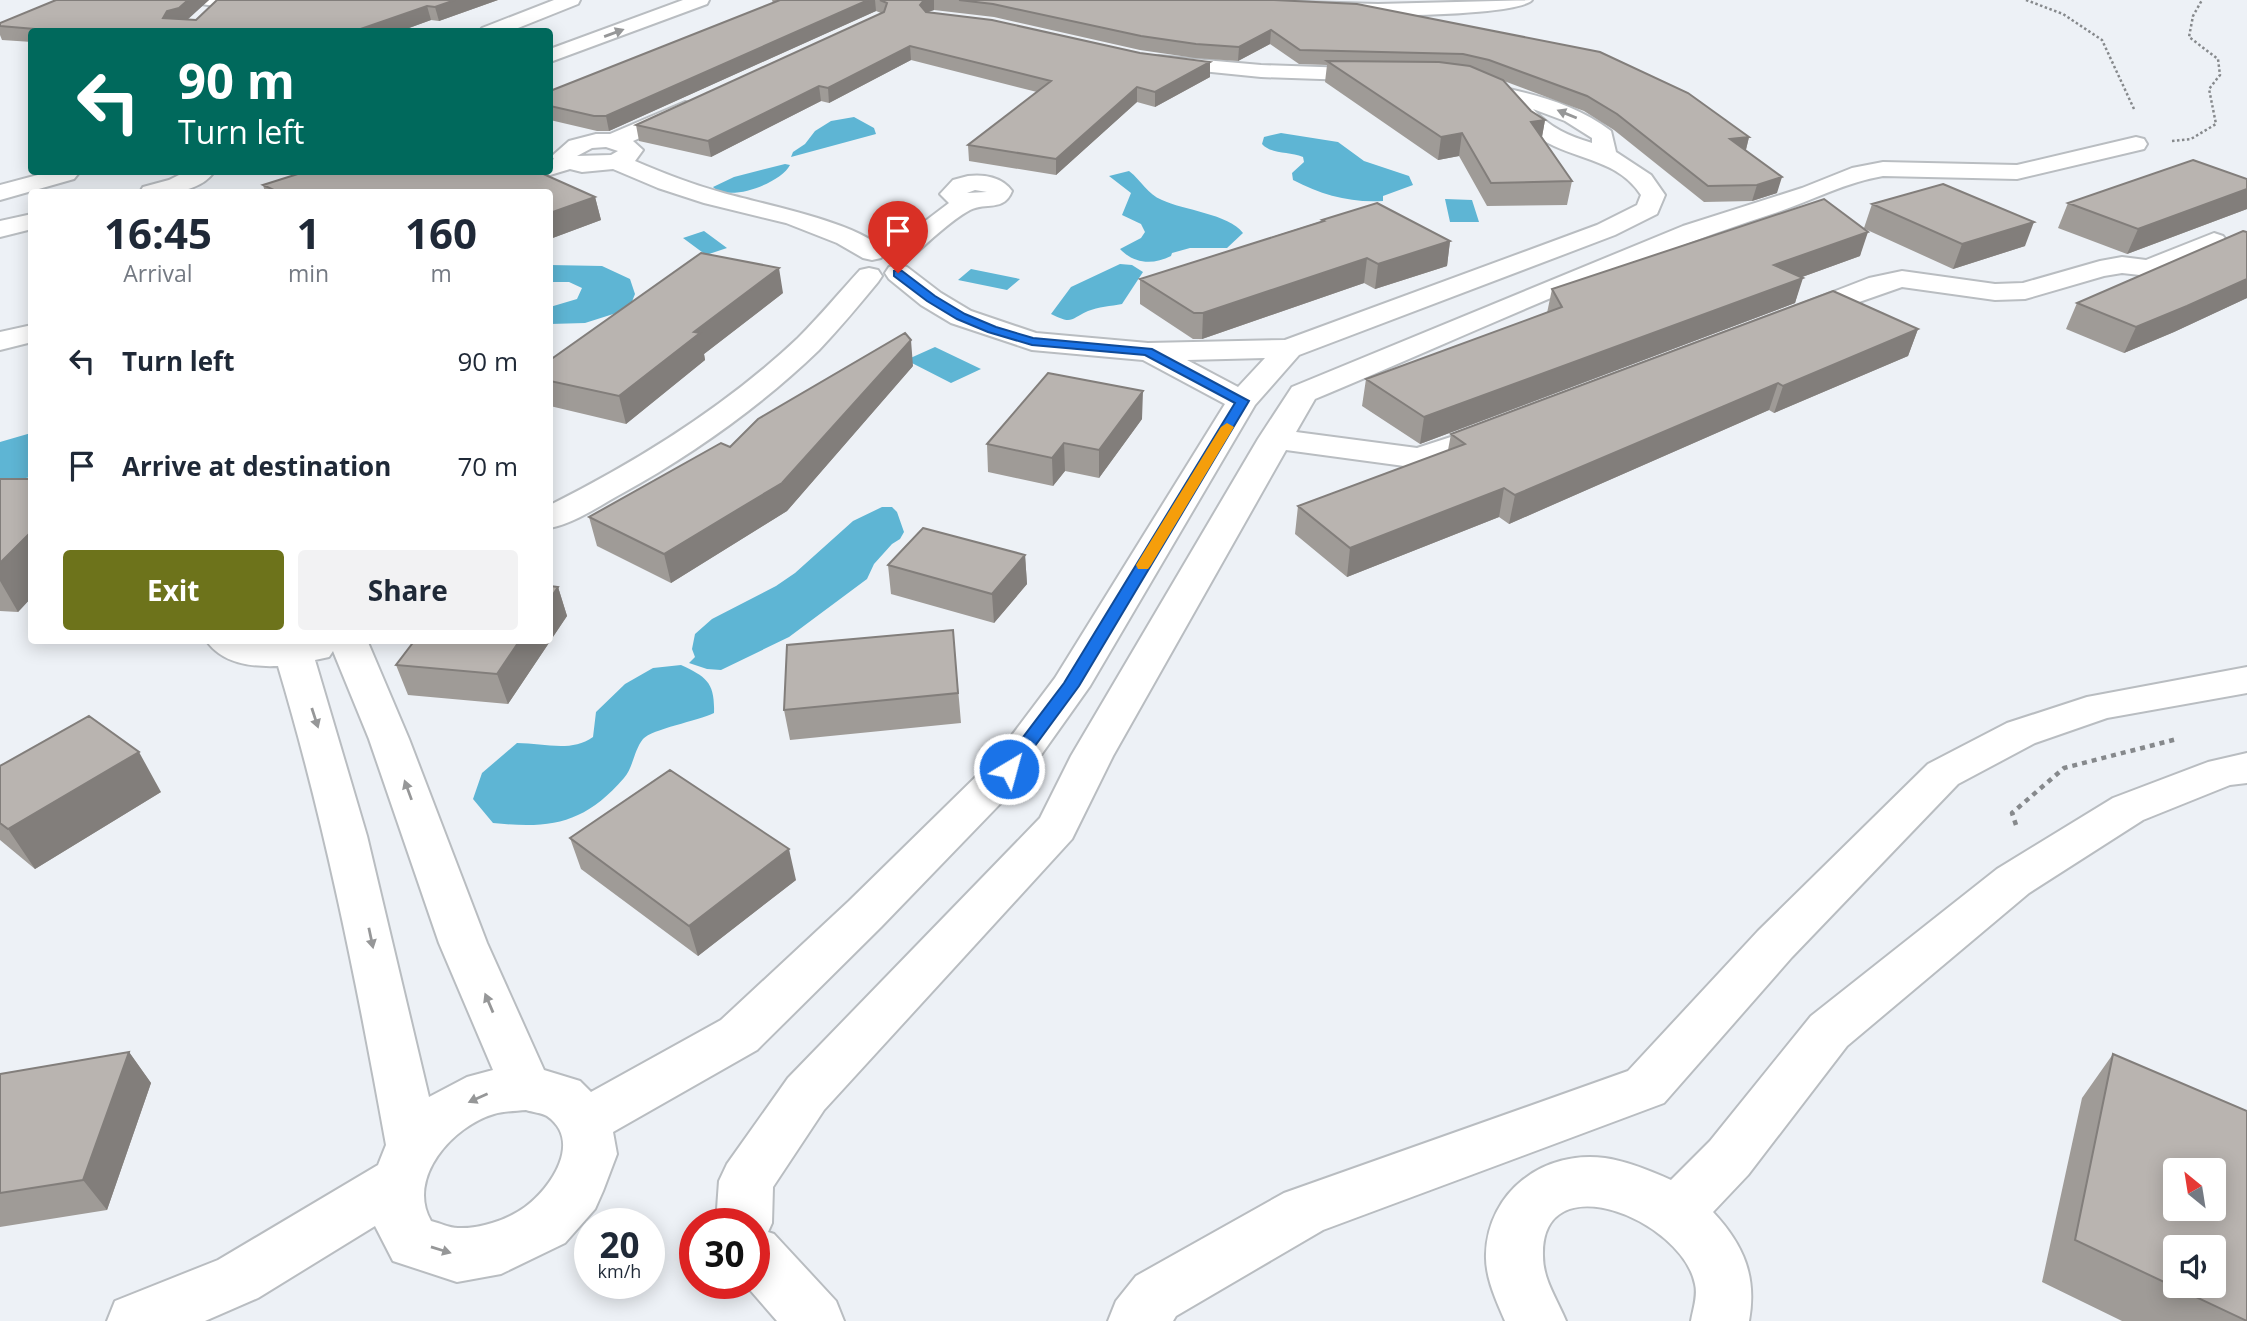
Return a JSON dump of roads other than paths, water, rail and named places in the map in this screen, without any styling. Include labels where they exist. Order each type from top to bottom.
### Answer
[{"type":"street","points":[[499,28],[571,0]]},
{"type":"street","points":[[553,55],[700,0]]},
{"type":"street","points":[[1234,0],[1355,10],[1426,10],[1523,0]]},
{"type":"street","points":[[1134,57],[1171,64],[1261,71],[1392,75]]},
{"type":"street","points":[[615,151],[701,195],[795,218],[846,238],[931,299],[961,317],[1032,341],[1148,352],[1289,349],[1606,230],[1648,209],[1653,195],[1643,180],[1605,155],[1559,140],[1537,127],[1503,92]]},
{"type":"street","points":[[553,168],[582,165],[615,151],[698,103]]},
{"type":"street","points":[[745,1208],[746,1181],[806,1094],[1057,828],[1092,756],[1303,393],[1692,231],[1811,193],[1860,173],[1883,169],[2017,172],[2136,144]]},
{"type":"street","points":[[0,193],[67,179]]},
{"type":"street","points":[[164,189],[200,180]]},
{"type":"street","points":[[553,517],[599,494],[714,420],[798,353],[885,264],[965,202]]},
{"type":"street","points":[[0,229],[28,222]]},
{"type":"street","points":[[1778,323],[1879,284],[1902,279],[1995,292],[2025,291],[2100,269],[2122,265],[2149,268],[2214,241]]},
{"type":"street","points":[[0,341],[28,334]]},
{"type":"street","points":[[585,1121],[739,1035],[865,914],[1009,769],[1070,686],[1242,401],[1289,349]]},
{"type":"street","points":[[1148,352],[1242,401]]},
{"type":"street","points":[[1274,439],[1419,458],[1524,421]]},
{"type":"street","points":[[228,644],[257,654],[293,653],[324,644]]},
{"type":"street","points":[[350,644],[389,739],[463,943],[526,1088]]},
{"type":"street","points":[[136,1321],[238,1279],[405,1163],[446,1114],[485,1093],[526,1088],[562,1097],[585,1121],[590,1154],[576,1191],[545,1225],[501,1248],[457,1255],[413,1242],[398,1216],[405,1163],[370,932],[319,732],[293,653]]},
{"type":"street","points":[[1137,1321],[1156,1296],[1304,1210],[1646,1087],[1775,944],[1943,774],[2021,733],[2101,706],[2247,680]]},
{"type":"street","points":[[1677,1212],[1729,1158],[1829,1031],[2013,881],[2128,809],[2224,772],[2247,768]]},
{"type":"street","points":[[1537,1321],[1524,1304],[1513,1270],[1514,1237],[1527,1210],[1551,1191],[1581,1182],[1616,1183],[1677,1212],[1699,1234],[1716,1260],[1725,1287],[1720,1321]]},
{"type":"street","points":[[770,1271],[815,1321]]},
{"type":"water","points":[[854,117],[874,128],[876,134],[791,157],[815,131],[831,121]]},
{"type":"water","points":[[1281,133],[1338,142],[1364,161],[1409,176],[1413,185],[1383,196],[1383,201],[1348,199],[1315,190],[1293,180],[1292,173],[1304,162],[1303,157],[1271,150],[1262,144],[1264,137]]},
{"type":"water","points":[[790,165],[785,172],[754,189],[731,193],[713,187],[734,177]]},
{"type":"water","points":[[1129,171],[1157,197],[1227,221],[1243,233],[1227,248],[1190,248],[1151,262],[1131,258],[1120,249],[1141,238],[1145,232],[1141,224],[1122,215],[1131,193],[1109,176]]},
{"type":"water","points":[[1445,199],[1472,200],[1479,222],[1450,222]]},
{"type":"water","points":[[704,231],[727,248],[706,255],[683,238]]},
{"type":"water","points":[[1120,264],[1132,265],[1143,272],[1122,304],[1092,310],[1071,320],[1051,314],[1071,287]]},
{"type":"water","points":[[553,265],[602,266],[630,279],[635,294],[629,309],[585,323],[553,324],[553,306],[577,299],[582,288],[569,282],[553,282]]},
{"type":"water","points":[[971,269],[1020,279],[1007,290],[958,280]]},
{"type":"water","points":[[935,347],[981,369],[951,383],[906,360]]},
{"type":"water","points":[[28,434],[28,478],[0,483],[0,442]]},
{"type":"water","points":[[882,507],[892,507],[897,512],[904,532],[874,564],[867,579],[789,637],[721,670],[689,663],[695,657],[692,649],[695,634],[712,619],[776,586],[795,573],[853,521]]},
{"type":"water","points":[[681,665],[708,682],[713,695],[714,713],[648,735],[638,748],[627,774],[595,805],[580,814],[549,824],[514,825],[493,823],[473,799],[482,773],[517,743],[566,746],[584,742],[593,737],[596,712],[625,684],[653,668]]}]
